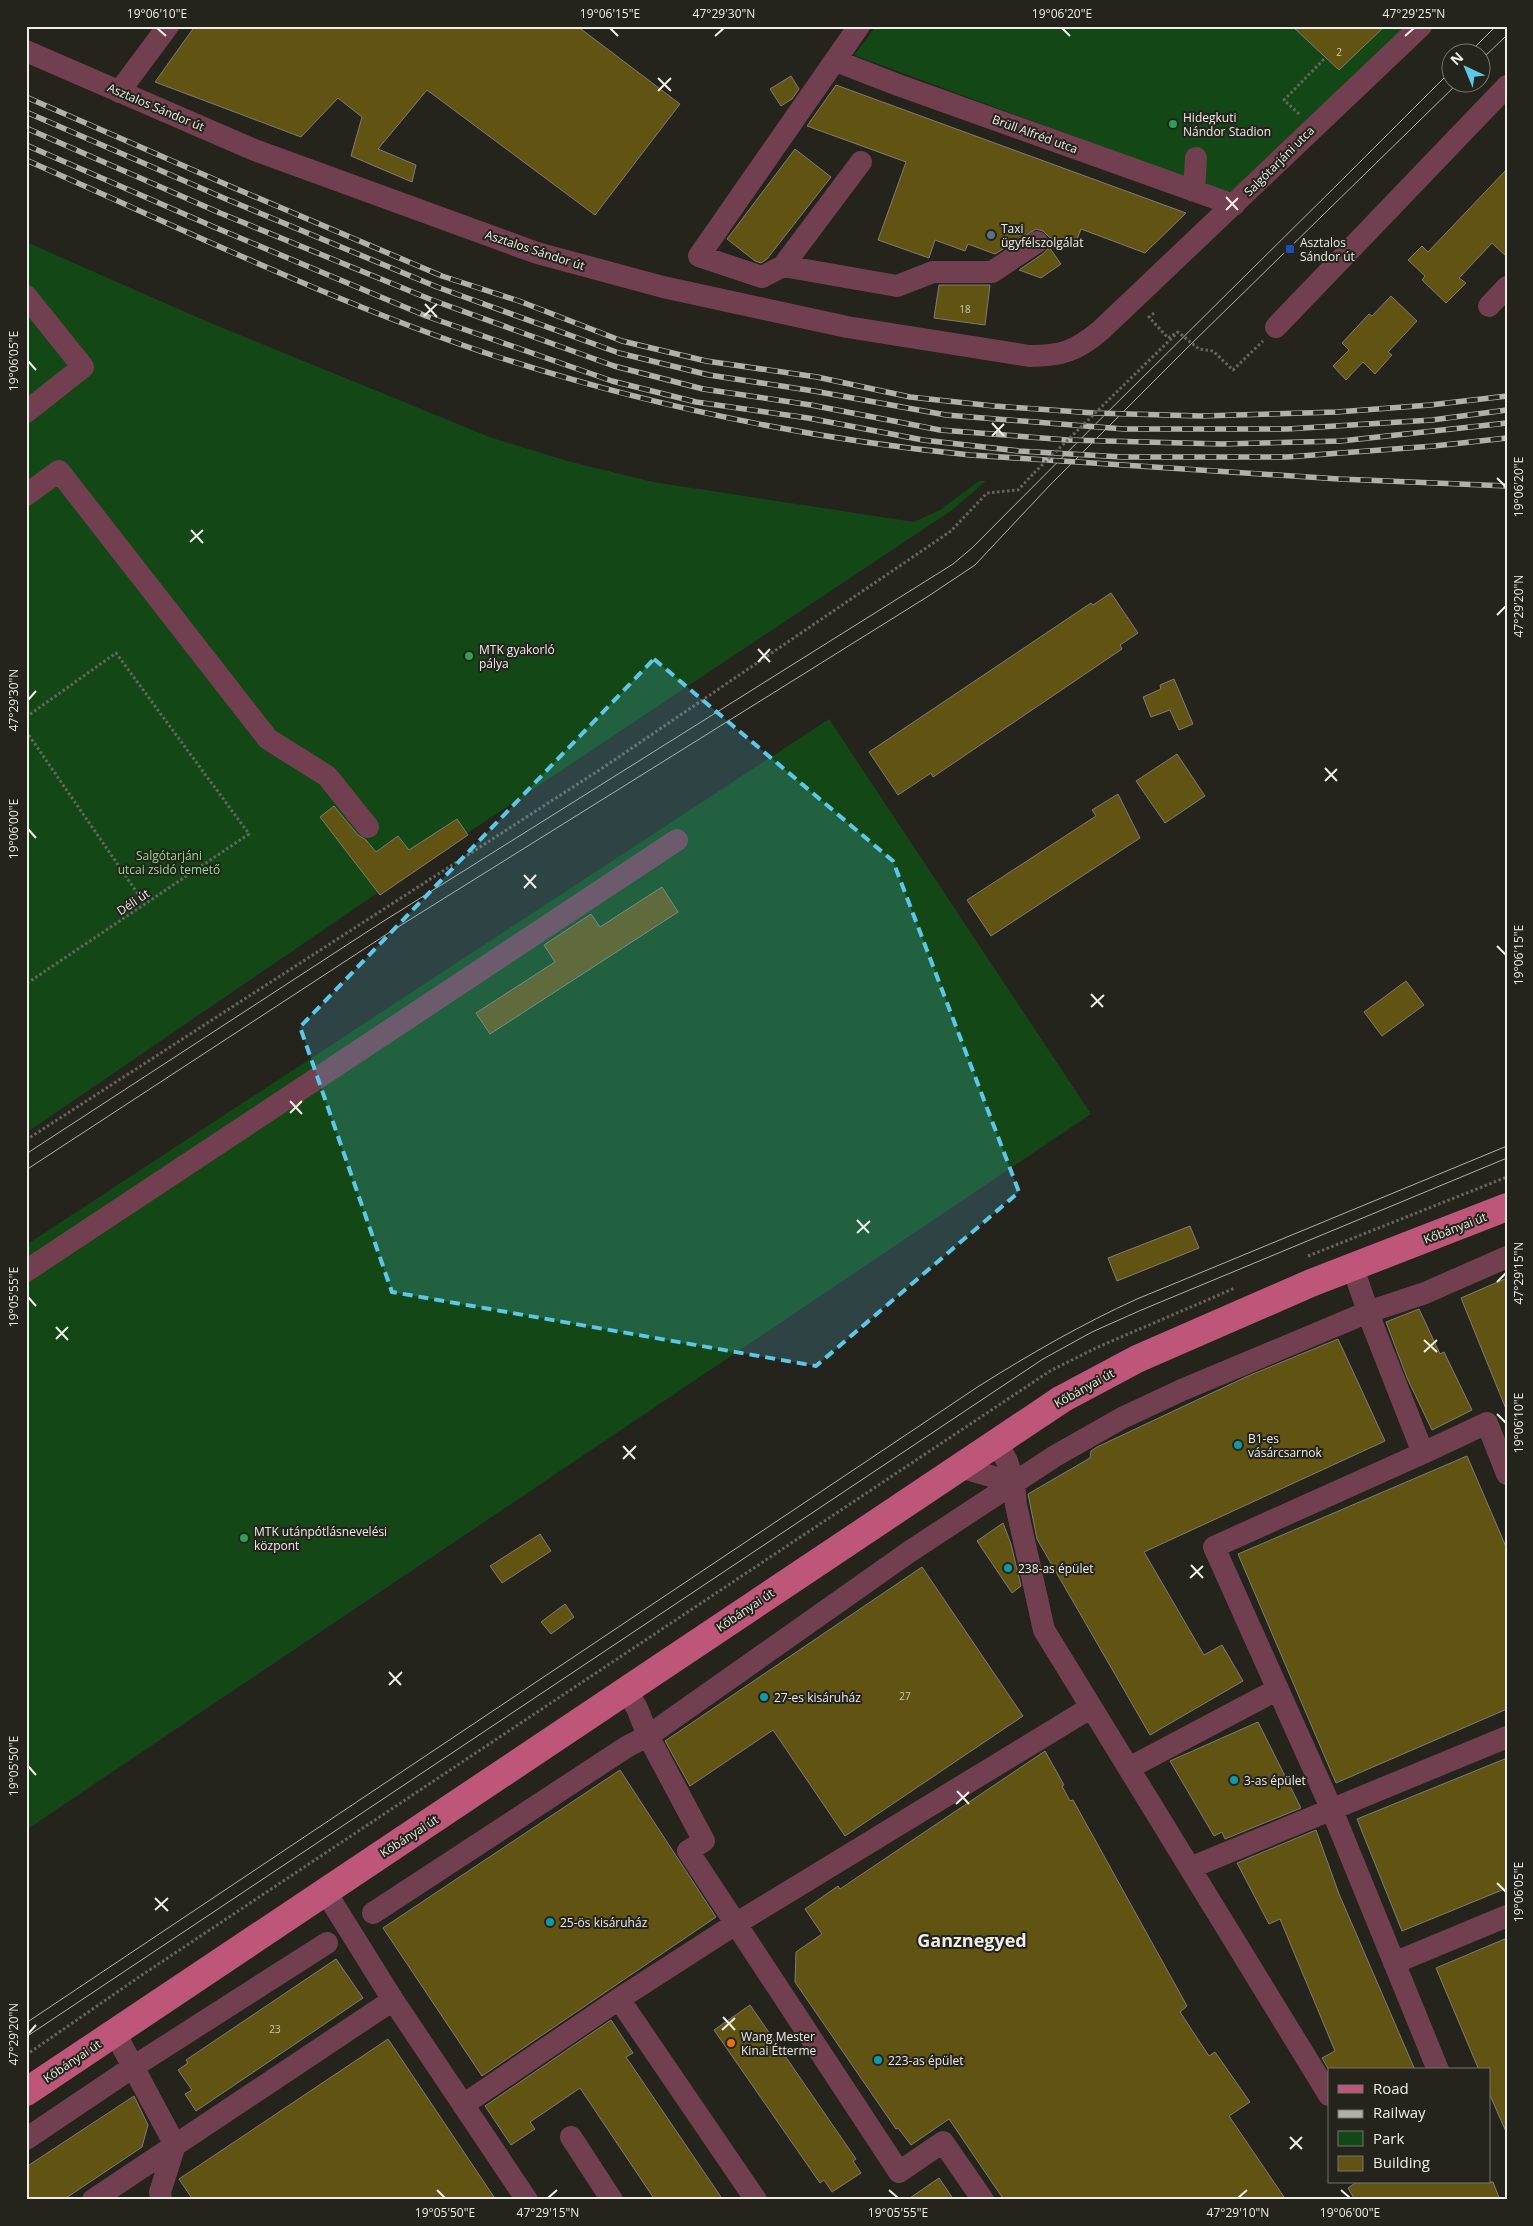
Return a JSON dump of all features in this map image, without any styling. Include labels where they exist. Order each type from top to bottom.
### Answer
[{"type":"main road","name":"Kőbányai út","points":[[26,2092],[1062,1399],[1137,1359],[1311,1283],[1507,1207]]},
{"type":"street","points":[[120,92],[168,26]]},
{"type":"street","points":[[859,26],[699,256],[762,277],[783,266],[861,162]]},
{"type":"street","name":"Salgótarjáni utca","points":[[1069,352],[1085,343],[1100,331],[1234,206],[1312,128],[1421,26]]},
{"type":"street","name":"Asztalos Sándor út","points":[[26,51],[252,148],[536,253],[662,288],[847,327],[1030,356],[1051,356],[1069,352]]},
{"type":"street","name":"Brüll Alfréd utca","points":[[836,60],[1234,206]]},
{"type":"street","points":[[1276,328],[1507,86]]},
{"type":"street","points":[[1194,191],[1196,158]]},
{"type":"street","points":[[783,266],[897,286],[933,272],[992,272],[1037,242]]},
{"type":"street","points":[[1489,306],[1507,287]]},
{"type":"street","points":[[26,296],[83,367],[26,412]]},
{"type":"street","points":[[26,495],[59,471],[268,739],[327,776],[368,827]]},
{"type":"street","points":[[26,1271],[677,840]]},
{"type":"street","points":[[373,1914],[628,1746],[648,1736],[909,1552],[1055,1456],[1122,1418],[1182,1390],[1368,1312],[1425,1293],[1507,1257]]},
{"type":"street","points":[[1353,1268],[1368,1312],[1423,1452]]},
{"type":"street","points":[[1437,2068],[1332,1810],[1214,1547],[1487,1424],[1507,1474]]},
{"type":"street","points":[[996,1442],[1007,1461],[1014,1483],[1016,1505],[1044,1630],[1090,1708],[1129,1768],[1328,2093]]},
{"type":"street","points":[[960,1467],[1014,1483]]},
{"type":"street","points":[[1129,1768],[1278,1689]]},
{"type":"street","points":[[626,1690],[637,1708],[648,1736],[704,1840],[688,1852],[737,1923],[899,2172],[943,2142],[983,2200]]},
{"type":"street","points":[[463,2105],[619,1999],[737,1923],[1090,1708]]},
{"type":"street","points":[[1190,1868],[1507,1737]]},
{"type":"street","points":[[325,1891],[393,2000],[527,2200]]},
{"type":"street","points":[[1394,1963],[1507,1916]]},
{"type":"street","points":[[26,2139],[133,2067],[327,1943]]},
{"type":"street","points":[[619,1999],[756,2200]]},
{"type":"street","points":[[93,2200],[393,2000]]},
{"type":"street","points":[[115,2033],[175,2145],[160,2192],[161,2200]]},
{"type":"street","points":[[572,2136],[612,2200]]},
{"type":"path","points":[[1284,100],[1325,58]]},
{"type":"path","points":[[1155,311],[1149,317],[1168,338],[1178,332]]},
{"type":"path","points":[[1178,332],[1199,349],[1213,351],[1233,370],[1276,328]]},
{"type":"path","points":[[26,1140],[604,767],[951,531],[987,493],[1018,490],[1178,332]]},
{"type":"path","name":"Déli út","points":[[26,717],[116,652],[249,834],[26,984]]},
{"type":"path","points":[[26,731],[145,904]]},
{"type":"highlighted area","points":[[654,659],[893,861],[1019,1192],[816,1366],[392,1292],[300,1027]]},
{"type":"green space","name":"Hidegkuti Nándor Stadion","points":[[876,26],[1406,26],[1230,194],[854,55]]},
{"type":"green space","name":"Salgótarjáni utcai zsidó temető","points":[[26,242],[208,322],[492,438],[571,462],[653,482],[914,522],[940,510],[979,481],[986,481],[952,510],[373,896],[26,1133]]},
{"type":"green space","name":"MTK utánpótlásnevelési központ","points":[[829,719],[1091,1114],[26,1830],[26,1245]]},
{"type":"building","points":[[195,26],[577,26],[680,104],[595,215],[427,90],[378,149],[416,165],[412,182],[351,156],[362,117],[338,98],[301,137],[155,82]]},
{"type":"building","points":[[1292,26],[1385,26],[1339,70]]},
{"type":"building","points":[[791,76],[799,89],[792,99],[781,106],[770,89]]},
{"type":"building","points":[[836,85],[1186,213],[1145,253],[1081,229],[1074,247],[1049,237],[1043,231],[1036,229],[995,254],[968,244],[965,251],[935,240],[929,258],[878,240],[906,162],[807,126]]},
{"type":"building","points":[[795,149],[831,177],[767,259],[761,263],[755,261],[727,239]]},
{"type":"building","points":[[1507,169],[1507,257],[1492,243],[1459,278],[1466,283],[1446,303],[1422,280],[1425,276],[1408,260],[1422,246],[1428,252]]},
{"type":"building","points":[[1049,247],[1061,264],[1041,278],[1019,270],[1044,253]]},
{"type":"building","points":[[939,285],[990,285],[985,325],[934,318]]},
{"type":"building","points":[[1391,296],[1417,321],[1388,352],[1392,355],[1375,374],[1363,362],[1346,380],[1333,366],[1349,350],[1342,343],[1369,314],[1372,316]]},
{"type":"building","points":[[1111,593],[1138,633],[1120,645],[1122,649],[933,777],[931,773],[898,795],[869,752],[1091,603],[1093,605]]},
{"type":"building","points":[[1174,679],[1193,724],[1179,730],[1170,710],[1151,717],[1143,697],[1161,689],[1160,685]]},
{"type":"building","points":[[1177,754],[1205,796],[1165,823],[1136,781]]},
{"type":"building","points":[[1118,794],[1140,838],[991,936],[967,900],[1096,816],[1092,810]]},
{"type":"building","points":[[334,806],[358,835],[366,840],[376,852],[398,836],[409,850],[457,819],[468,835],[380,895],[320,817]]},
{"type":"building","points":[[662,887],[678,912],[490,1034],[476,1013],[555,962],[544,945],[591,914],[600,927]]},
{"type":"building","points":[[1406,981],[1424,1005],[1382,1036],[1364,1012]]},
{"type":"building","points":[[1190,1226],[1199,1248],[1117,1281],[1108,1258]]},
{"type":"building","points":[[1507,1278],[1507,1409],[1506,1409],[1461,1298]]},
{"type":"building","points":[[1419,1309],[1440,1354],[1444,1352],[1472,1410],[1432,1430],[1407,1378],[1386,1322]]},
{"type":"building","points":[[1338,1339],[1385,1441],[1144,1552],[1204,1655],[1222,1645],[1243,1681],[1150,1735],[1037,1539],[1028,1494],[1090,1458],[1091,1451],[1097,1447],[1248,1376]]},
{"type":"building","points":[[1467,1456],[1507,1549],[1507,1709],[1336,1783],[1238,1554]]},
{"type":"building","name":"238-as épület","points":[[1003,1523],[1011,1544],[1021,1586],[1012,1593],[977,1541]]},
{"type":"building","points":[[540,1534],[551,1551],[502,1583],[490,1566]]},
{"type":"building","points":[[922,1567],[1023,1716],[845,1836],[773,1730],[690,1786],[665,1741]]},
{"type":"building","points":[[565,1604],[574,1617],[551,1634],[541,1622]]},
{"type":"building","name":"3-as épület","points":[[1258,1722],[1301,1808],[1225,1839],[1222,1832],[1214,1836],[1170,1761]]},
{"type":"building","points":[[1045,1751],[1064,1785],[1062,1786],[1070,1801],[1073,1800],[1187,2006],[1180,2012],[1209,2056],[1215,2052],[1250,2102],[1229,2116],[1286,2200],[1004,2200],[949,2119],[911,2145],[898,2128],[896,2129],[795,1982],[796,1952],[822,1934],[805,1909],[838,1886],[840,1889]]},
{"type":"building","points":[[1507,1758],[1507,1888],[1402,1931],[1357,1819]]},
{"type":"building","name":"25-ös kisáruház","points":[[620,1770],[716,1917],[482,2076],[383,1928]]},
{"type":"building","points":[[1316,1830],[1339,1894],[1414,2068],[1328,2068],[1322,2058],[1335,2051],[1280,1919],[1269,1924],[1237,1863]]},
{"type":"building","points":[[1507,1938],[1507,2134],[1490,2095],[1490,2068],[1478,2068],[1436,1968]]},
{"type":"building","points":[[336,1959],[363,1998],[196,2111],[185,2094],[192,2090],[178,2070],[188,2063],[186,2060]]},
{"type":"building","points":[[750,2005],[856,2159],[853,2161],[861,2173],[832,2192],[824,2180],[820,2183],[714,2030]]},
{"type":"building","points":[[611,2020],[633,2053],[626,2057],[723,2200],[655,2200],[580,2088],[530,2122],[535,2129],[511,2145],[485,2106]]},
{"type":"building","points":[[388,2039],[496,2200],[193,2200],[179,2179]]},
{"type":"building","points":[[134,2096],[148,2125],[142,2147],[63,2200],[26,2200],[26,2167]]},
{"type":"building","points":[[939,2178],[954,2200],[907,2200]]},
{"type":"building","points":[[1490,2182],[1493,2182],[1500,2200],[1355,2200],[1348,2188],[1354,2184],[1490,2184]]},
{"type":"tram line","points":[[1480,42],[1496,26]]},
{"type":"tram line","points":[[1490,51],[1507,35]]},
{"type":"tram line","points":[[26,1154],[379,924],[953,564],[972,548],[1440,82]]},
{"type":"tram line","points":[[26,1170],[390,932],[927,597],[975,565],[1051,484],[1188,347],[1449,92]]},
{"type":"tram line","points":[[26,2023],[1017,1362],[1076,1329],[1137,1299],[1507,1146]]},
{"type":"tram line","points":[[26,2037],[1043,1359],[1092,1332],[1139,1311],[1507,1158]]},
{"type":"railway","points":[[26,97],[442,276],[519,301],[622,341],[706,361],[817,377],[910,397],[994,406],[1094,413],[1201,416],[1337,412],[1430,405],[1507,396]]},
{"type":"railway","points":[[26,112],[226,199],[437,287],[619,353],[709,375],[814,391],[946,415],[1124,429],[1287,429],[1432,420],[1507,410]]},
{"type":"railway","points":[[26,128],[220,213],[432,300],[614,366],[703,389],[811,405],[940,430],[1068,440],[1222,444],[1341,441],[1507,423]]},
{"type":"railway","points":[[26,145],[426,316],[612,381],[696,402],[808,418],[923,440],[1019,451],[1122,457],[1287,457],[1434,446],[1507,438]]},
{"type":"railway","points":[[26,160],[261,265],[440,337],[501,358],[616,392],[733,419],[851,440],[970,455],[1339,479],[1507,486]]},
{"type":"place","name":"Hidegkuti Nándor Stadion","points":[[1173,124]]},
{"type":"place","name":"Taxi ügyfélszolgálat","points":[[991,235]]},
{"type":"place","name":"Asztalos Sándor út","points":[[1290,249]]},
{"type":"place","name":"MTK gyakorló pálya","points":[[469,656]]},
{"type":"place","name":"B1-es vásárcsarnok","points":[[1238,1445]]},
{"type":"place","name":"MTK utánpótlásnevelési központ","points":[[244,1538]]},
{"type":"place","name":"238-as épület","points":[[1008,1568]]},
{"type":"place","name":"27-es kisáruház","points":[[764,1697]]},
{"type":"place","name":"3-as épület","points":[[1234,1780]]},
{"type":"place","name":"25-ös kisáruház","points":[[550,1922]]},
{"type":"place","name":"Wang Mester Kinai Étterme","points":[[731,2043]]},
{"type":"place","name":"223-as épület","points":[[878,2060]]},
{"type":"district","name":"Ganznegyed","points":[[972,1940]]}]
